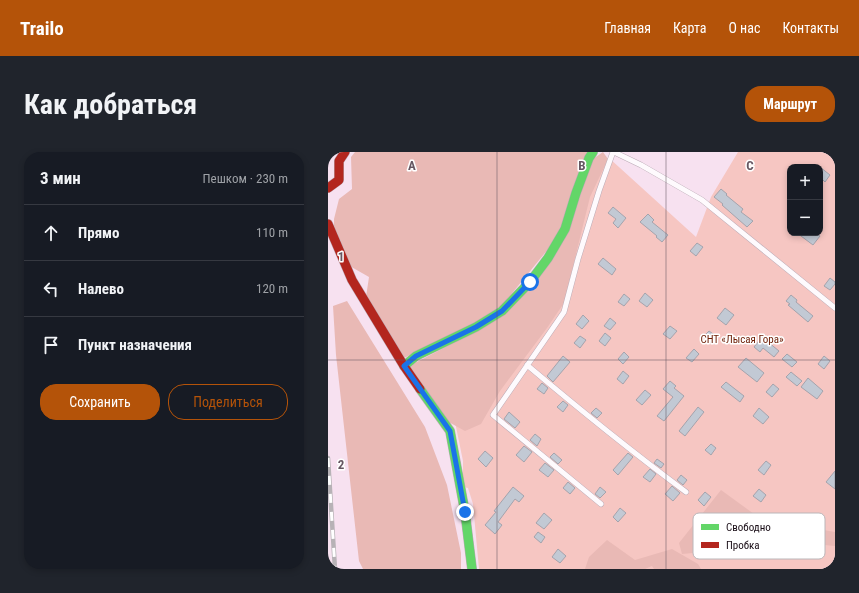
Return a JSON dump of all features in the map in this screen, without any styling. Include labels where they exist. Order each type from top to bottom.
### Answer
[{"type":"main road","points":[[328,188],[339,180],[339,161],[345,152]]},
{"type":"main road","points":[[404,366],[416,356],[476,327],[502,311],[530,282],[548,258],[565,229],[589,158],[593,152]]},
{"type":"main road","points":[[328,224],[352,280],[404,366],[450,431],[465,512],[472,569]]},
{"type":"lane","points":[[601,504],[493,415],[564,312],[580,252],[599,191],[614,152],[641,165],[702,200],[835,308]]},
{"type":"lane","points":[[527,365],[582,413],[686,492]]},
{"type":"green space","name":"СНТ «Лысая Гора»","points":[[738,152],[835,152],[835,569],[479,569],[473,504],[468,488],[463,487],[463,461],[454,417],[589,187],[609,158],[696,237],[711,197]]},
{"type":"shaded area","points":[[355,152],[592,152],[562,232],[496,313],[404,358],[366,297],[369,277],[348,265],[334,237],[334,219],[339,199],[352,189],[351,157]]},
{"type":"shaded area","points":[[603,152],[608,159],[590,197],[564,303],[500,391],[481,424],[465,431],[436,415],[407,367],[475,332],[545,267],[590,161]]},
{"type":"shaded area","points":[[347,301],[425,427],[447,485],[461,553],[461,569],[363,569],[359,561],[336,355],[333,306]]},
{"type":"shaded area","points":[[721,490],[753,513],[703,513]]},
{"type":"shaded area","points":[[693,525],[693,553],[682,554],[679,543]]},
{"type":"shaded area","points":[[825,530],[835,532],[835,546],[825,545]]},
{"type":"shaded area","points":[[607,540],[635,560],[672,549],[698,564],[701,569],[654,569],[652,566],[645,569],[585,569],[589,557]]},
{"type":"building","points":[[823,169],[830,175],[825,182],[823,180]]},
{"type":"building","points":[[721,189],[743,209],[741,212],[753,221],[747,227],[714,197]]},
{"type":"building","points":[[613,207],[626,218],[618,228],[613,223],[616,219],[608,213]]},
{"type":"building","points":[[648,214],[654,220],[652,222],[668,235],[662,242],[640,222]]},
{"type":"building","points":[[801,236],[820,236],[813,245]]},
{"type":"building","points":[[697,243],[703,247],[696,256],[690,251]]},
{"type":"building","points":[[603,258],[616,269],[612,275],[598,264]]},
{"type":"building","points":[[830,278],[835,282],[835,284],[830,290],[824,286]]},
{"type":"building","points":[[645,293],[653,300],[647,307],[639,301]]},
{"type":"building","points":[[624,294],[630,299],[624,306],[618,302]]},
{"type":"building","points":[[791,295],[797,300],[796,302],[813,316],[808,322],[788,305],[790,304],[786,301]]},
{"type":"building","points":[[725,308],[734,315],[726,325],[717,318]]},
{"type":"building","points":[[583,315],[589,321],[582,329],[576,324]]},
{"type":"building","points":[[610,318],[616,323],[610,330],[604,326]]},
{"type":"building","points":[[670,326],[677,331],[670,339],[663,334]]},
{"type":"building","points":[[709,331],[716,336],[710,343],[703,337]]},
{"type":"building","points":[[605,333],[611,338],[605,346],[599,341]]},
{"type":"building","points":[[580,336],[586,340],[580,348],[574,343]]},
{"type":"building","points":[[762,337],[779,351],[774,357],[763,348],[760,352],[754,347]]},
{"type":"building","points":[[694,349],[699,354],[692,362],[686,358]]},
{"type":"building","points":[[624,352],[629,357],[623,364],[618,359]]},
{"type":"building","points":[[787,354],[797,362],[792,367],[782,359]]},
{"type":"building","points":[[563,356],[570,362],[553,382],[547,376]]},
{"type":"building","points":[[824,356],[830,361],[824,369],[818,364]]},
{"type":"building","points":[[746,358],[764,373],[757,382],[738,367]]},
{"type":"building","points":[[623,371],[629,376],[623,384],[617,379]]},
{"type":"building","points":[[791,372],[802,381],[797,386],[786,377]]},
{"type":"building","points":[[808,378],[823,391],[817,399],[801,387]]},
{"type":"building","points":[[670,381],[676,386],[674,388],[684,396],[664,421],[657,416],[673,397],[663,389]]},
{"type":"building","points":[[726,382],[744,396],[740,402],[721,387]]},
{"type":"building","points":[[542,383],[548,388],[544,394],[537,389]]},
{"type":"building","points":[[773,384],[779,389],[772,397],[766,392]]},
{"type":"building","points":[[645,390],[651,395],[642,405],[636,400]]},
{"type":"building","points":[[563,401],[568,405],[563,412],[557,407]]},
{"type":"building","points":[[698,407],[704,412],[685,436],[679,431]]},
{"type":"building","points":[[596,408],[602,413],[597,418],[591,413]]},
{"type":"building","points":[[759,408],[769,417],[763,424],[753,416]]},
{"type":"building","points":[[509,412],[520,422],[515,428],[504,419]]},
{"type":"building","points":[[535,434],[541,439],[537,446],[530,440]]},
{"type":"building","points":[[711,444],[716,448],[711,455],[705,450]]},
{"type":"building","points":[[524,446],[532,452],[524,462],[516,455]]},
{"type":"building","points":[[485,451],[493,458],[486,467],[478,459]]},
{"type":"building","points":[[554,453],[562,460],[558,464],[550,457]]},
{"type":"building","points":[[628,453],[633,457],[618,475],[613,470]]},
{"type":"building","points":[[657,459],[664,464],[661,468],[654,463]]},
{"type":"building","points":[[766,461],[771,465],[764,475],[758,470]]},
{"type":"building","points":[[545,463],[554,470],[548,477],[539,470]]},
{"type":"building","points":[[650,469],[656,474],[650,482],[643,477]]},
{"type":"building","points":[[835,471],[835,489],[826,482]]},
{"type":"building","points":[[681,475],[687,480],[683,485],[677,480]]},
{"type":"building","points":[[568,482],[575,488],[570,494],[563,488]]},
{"type":"building","points":[[672,486],[680,493],[673,501],[665,494]]},
{"type":"building","points":[[513,487],[524,496],[519,502],[515,499],[498,522],[502,525],[495,534],[485,525]]},
{"type":"building","points":[[600,487],[606,492],[600,498],[595,494]]},
{"type":"building","points":[[759,489],[766,495],[761,502],[753,496]]},
{"type":"building","points":[[705,492],[711,497],[704,506],[698,500]]},
{"type":"building","points":[[620,508],[626,513],[618,522],[613,517]]},
{"type":"building","points":[[544,513],[552,520],[544,529],[536,523]]},
{"type":"building","points":[[538,532],[545,537],[541,543],[534,537]]},
{"type":"building","points":[[558,549],[566,556],[560,563],[552,557]]},
{"type":"railway","points":[[328,458],[335,569]]},
{"type":"traffic: fast","points":[[404,366],[416,356],[476,327],[502,311],[530,282],[548,258],[565,229],[576,193],[589,158],[593,152]]},
{"type":"traffic: fast","points":[[420,389],[450,431],[465,512],[472,569]]},
{"type":"traffic: jam","points":[[328,188],[339,180],[339,161],[345,152]]},
{"type":"traffic: jam","points":[[328,224],[352,280],[404,366],[420,389]]},
{"type":"route","points":[[465,512],[450,431],[404,366],[416,356],[476,327],[502,311],[530,282]]}]
